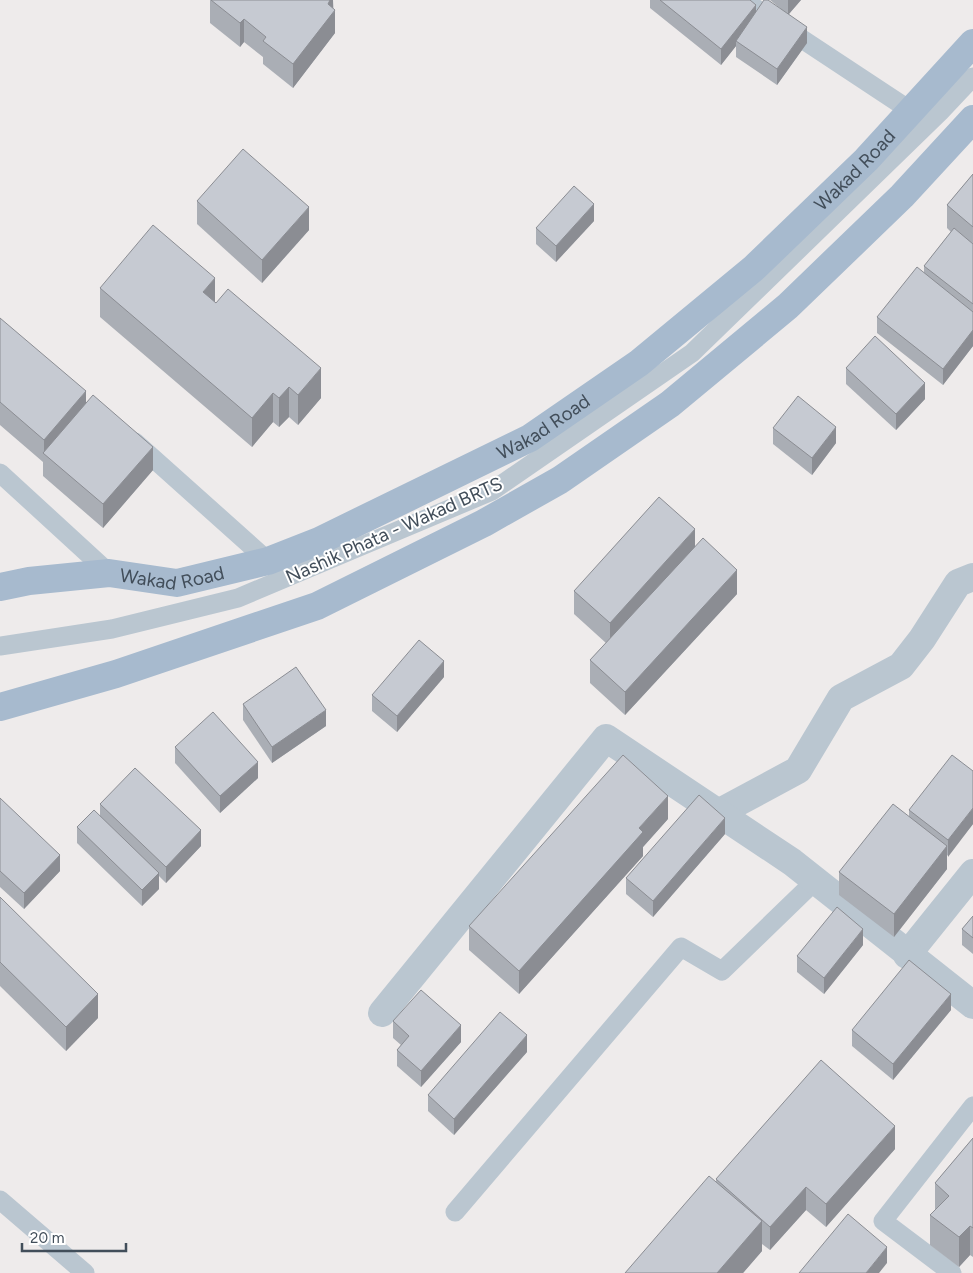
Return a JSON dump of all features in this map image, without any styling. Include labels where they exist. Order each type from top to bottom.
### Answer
[{"type":"main road","name":"Wakad Road","points":[[0,587],[29,581],[109,573],[177,583],[268,560],[319,541],[530,438],[640,363],[754,268],[866,160],[973,43]]},
{"type":"main road","points":[[0,707],[116,674],[317,606],[484,523],[560,480],[670,404],[788,306],[902,196],[973,119]]},
{"type":"street","points":[[718,813],[798,770],[841,698],[901,666],[922,640],[958,583],[973,577]]},
{"type":"street","points":[[382,1013],[606,738],[792,862],[907,955],[973,1005]]},
{"type":"street","points":[[907,955],[973,873]]},
{"type":"lane","points":[[744,0],[911,110]]},
{"type":"lane","name":"Nashik Phata - Wakad BRTS","points":[[0,646],[112,629],[238,598],[492,491],[692,354],[940,112],[973,77]]},
{"type":"lane","points":[[121,429],[268,560]]},
{"type":"lane","points":[[0,473],[109,573]]},
{"type":"lane","points":[[454,1212],[682,947],[722,971],[815,881]]},
{"type":"lane","points":[[952,1273],[883,1221],[973,1106]]},
{"type":"lane","points":[[0,1200],[85,1273]]},
{"type":"building","points":[[211,0],[330,0],[328,4],[335,10],[293,64],[263,41],[266,37],[244,19],[240,23]]},
{"type":"building","points":[[660,0],[750,0],[756,5],[721,49]]},
{"type":"building","points":[[764,0],[768,0],[807,27],[777,69],[736,41]]},
{"type":"building","points":[[243,149],[309,207],[262,260],[197,201]]},
{"type":"building","points":[[973,174],[973,227],[947,205]]},
{"type":"building","points":[[574,186],[594,204],[556,246],[536,228]]},
{"type":"building","points":[[153,225],[215,278],[203,292],[216,303],[228,289],[321,368],[298,395],[289,387],[279,398],[273,393],[252,418],[100,288]]},
{"type":"building","points":[[954,228],[973,244],[973,304],[924,266]]},
{"type":"building","points":[[917,267],[973,312],[973,330],[943,369],[877,317]]},
{"type":"building","points":[[0,318],[86,391],[44,440],[0,402]]},
{"type":"building","points":[[875,336],[925,383],[896,414],[846,368]]},
{"type":"building","points":[[93,395],[153,447],[103,504],[43,453]]},
{"type":"building","points":[[798,396],[836,427],[812,458],[773,428]]},
{"type":"building","points":[[659,497],[695,529],[610,623],[574,591]]},
{"type":"building","points":[[703,538],[737,570],[625,692],[590,660]]},
{"type":"building","points":[[419,640],[444,661],[397,716],[372,695]]},
{"type":"building","points":[[296,667],[326,710],[272,747],[243,704]]},
{"type":"building","points":[[213,712],[258,762],[220,796],[175,747]]},
{"type":"building","points":[[623,755],[668,796],[639,828],[643,832],[519,971],[469,926]]},
{"type":"building","points":[[952,755],[973,771],[973,808],[948,840],[909,810]]},
{"type":"building","points":[[135,768],[201,830],[166,867],[100,804]]},
{"type":"building","points":[[699,795],[725,818],[653,901],[626,878]]},
{"type":"building","points":[[0,798],[60,855],[24,893],[0,871]]},
{"type":"building","points":[[893,804],[947,846],[894,914],[839,872]]},
{"type":"building","points":[[94,810],[159,873],[142,890],[77,827]]},
{"type":"building","points":[[0,897],[98,994],[66,1027],[0,962]]},
{"type":"building","points":[[837,907],[863,929],[824,978],[797,956]]},
{"type":"building","points":[[973,916],[973,938],[962,929]]},
{"type":"building","points":[[909,960],[951,994],[893,1064],[852,1030]]},
{"type":"building","points":[[421,990],[461,1025],[421,1071],[397,1050],[409,1036],[393,1021]]},
{"type":"building","points":[[500,1012],[527,1035],[454,1119],[428,1095]]},
{"type":"building","points":[[821,1060],[895,1126],[826,1204],[806,1187],[770,1227],[716,1179]]},
{"type":"building","points":[[973,1138],[973,1228],[970,1226],[959,1237],[930,1215],[949,1196],[935,1183]]},
{"type":"building","points":[[709,1176],[762,1221],[717,1273],[625,1273]]},
{"type":"building","points":[[848,1214],[887,1247],[866,1273],[799,1273]]}]
